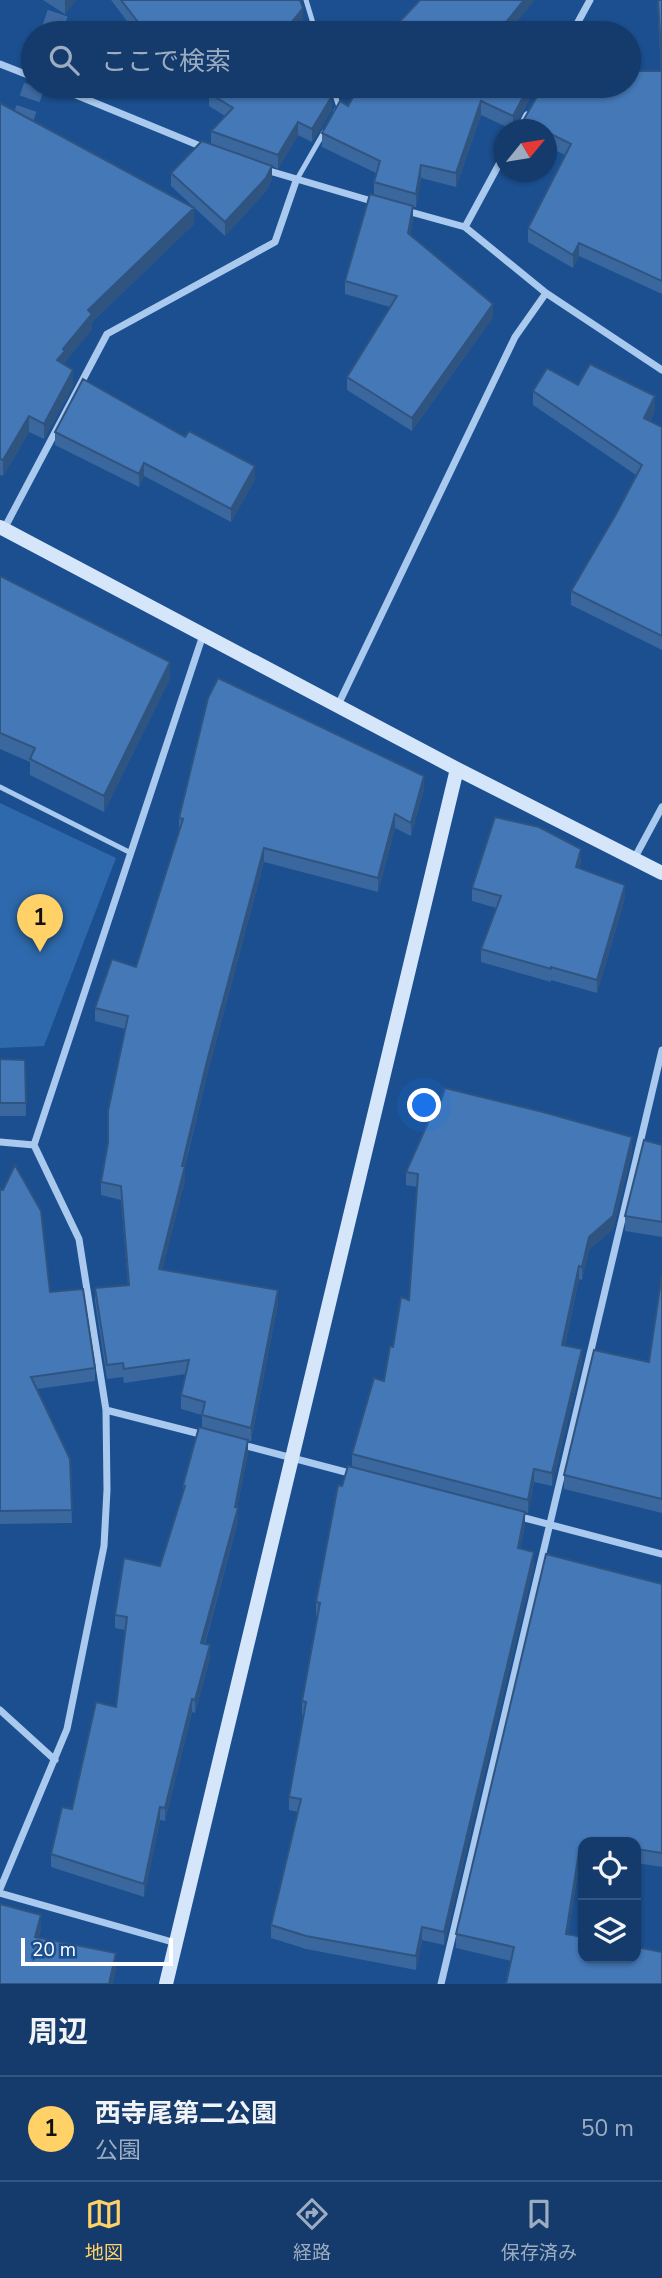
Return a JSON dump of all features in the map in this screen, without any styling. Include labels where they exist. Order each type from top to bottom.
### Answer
[{"type":"street","points":[[579,21],[590,0]]},
{"type":"street","points":[[0,64],[21,72]]},
{"type":"street","points":[[83,98],[207,149]]},
{"type":"street","points":[[525,119],[531,108]]},
{"type":"street","points":[[258,167],[296,181],[387,206]]},
{"type":"street","points":[[465,228],[494,175]]},
{"type":"street","points":[[296,181],[275,242],[107,334],[2,528],[457,769],[662,873]]},
{"type":"street","points":[[400,209],[465,228],[546,293],[662,370]]},
{"type":"street","points":[[338,705],[515,337],[546,293]]},
{"type":"street","points":[[176,1943],[0,1891],[67,1729],[104,1546],[107,1490],[107,1410],[79,1239],[34,1145],[203,635]]},
{"type":"street","points":[[166,1984],[457,769]]},
{"type":"street","points":[[635,859],[662,807]]},
{"type":"street","points":[[441,1984],[662,1050]]},
{"type":"street","points":[[0,1142],[34,1145]]},
{"type":"street","points":[[107,1410],[213,1437]]},
{"type":"street","points":[[226,1441],[360,1476]]},
{"type":"street","points":[[509,1514],[662,1554]]},
{"type":"street","points":[[0,1710],[54,1760]]},
{"type":"lane","points":[[306,0],[312,21]]},
{"type":"lane","points":[[333,117],[339,107],[336,98]]},
{"type":"lane","points":[[296,181],[327,128]]},
{"type":"lane","points":[[0,788],[131,853]]},
{"type":"shaded area","points":[[0,803],[116,858],[44,1046],[0,1048]]},
{"type":"building","points":[[121,0],[300,0],[303,8],[293,21],[137,21]]},
{"type":"building","points":[[420,0],[524,0],[507,21],[400,21]]},
{"type":"building","points":[[658,0],[662,0],[662,71]]},
{"type":"building","points":[[641,71],[662,71],[662,281],[579,243],[573,255],[528,228],[552,182],[557,182],[557,171],[571,144],[557,137],[557,119],[524,119],[536,98],[641,98]]},
{"type":"building","points":[[217,98],[331,98],[312,129],[298,122],[278,155],[211,131],[233,108]]},
{"type":"building","points":[[352,98],[523,98],[513,116],[481,101],[456,173],[421,165],[416,194],[374,182],[380,161],[322,133],[340,101],[348,106]]},
{"type":"building","points":[[0,103],[194,208],[88,310],[92,314],[57,360],[73,370],[44,424],[29,416],[3,460],[0,459]]},
{"type":"building","points":[[202,141],[272,166],[266,178],[225,222],[171,173]]},
{"type":"building","points":[[370,194],[413,206],[408,233],[493,304],[412,418],[347,377],[397,296],[345,281]]},
{"type":"building","points":[[590,364],[655,396],[644,418],[662,427],[662,636],[571,591],[642,465],[533,391],[547,368],[578,385]]},
{"type":"building","points":[[83,379],[185,437],[189,431],[255,466],[231,509],[144,463],[139,474],[55,432]]},
{"type":"building","points":[[0,576],[170,662],[104,796],[30,759],[35,748],[0,733]]},
{"type":"building","points":[[218,678],[424,776],[411,823],[395,814],[378,878],[264,848],[207,1061],[182,1166],[185,1166],[159,1269],[278,1290],[251,1428],[202,1415],[205,1402],[181,1395],[189,1360],[124,1369],[123,1363],[107,1365],[95,1288],[129,1285],[121,1186],[101,1182],[108,1143],[108,1111],[128,1016],[95,1008],[112,959],[136,967],[183,819],[179,818],[208,698]]},
{"type":"building","points":[[495,817],[539,827],[581,849],[576,867],[625,885],[597,980],[481,949],[501,896],[472,888]]},
{"type":"building","points":[[0,1059],[25,1060],[26,1103],[0,1103]]},
{"type":"building","points":[[445,1088],[632,1137],[613,1216],[589,1237],[582,1267],[579,1266],[562,1345],[582,1349],[552,1473],[534,1469],[528,1500],[352,1454],[374,1378],[384,1381],[401,1297],[409,1300],[418,1174],[406,1172],[435,1107],[439,1107]]},
{"type":"building","points":[[644,1140],[662,1145],[662,1222],[625,1216]]},
{"type":"building","points":[[15,1165],[41,1211],[50,1292],[83,1289],[95,1368],[31,1377],[70,1459],[72,1510],[0,1511],[0,1189],[3,1190]]},
{"type":"building","points":[[662,1274],[662,1499],[564,1475],[594,1350],[649,1362]]},
{"type":"building","points":[[199,1427],[248,1440],[235,1507],[238,1508],[201,1643],[210,1645],[195,1700],[192,1699],[165,1808],[160,1807],[144,1884],[51,1854],[62,1807],[72,1809],[96,1702],[116,1707],[127,1617],[115,1615],[124,1558],[160,1566],[185,1486],[183,1485]]},
{"type":"building","points":[[348,1466],[525,1512],[518,1548],[534,1552],[444,1932],[422,1927],[416,1956],[306,1936],[271,1925],[301,1799],[289,1797],[306,1702],[302,1701],[320,1603],[316,1602],[338,1485],[342,1486]]},
{"type":"building","points":[[546,1554],[662,1584],[662,1853],[641,1850],[641,1837],[578,1837],[578,1858],[566,1934],[578,1936],[578,1963],[641,1963],[641,1948],[662,1952],[662,1984],[506,1984],[514,1947],[456,1934]]},
{"type":"building","points":[[0,1904],[41,1915],[35,1937],[116,1953],[109,1984],[0,1984]]},
{"type":"tunnel","points":[[55,21],[62,0]]},
{"type":"tunnel","points":[[0,187],[30,98]]},
{"type":"place","name":"西寺尾第二公園","points":[[40,952]]}]
